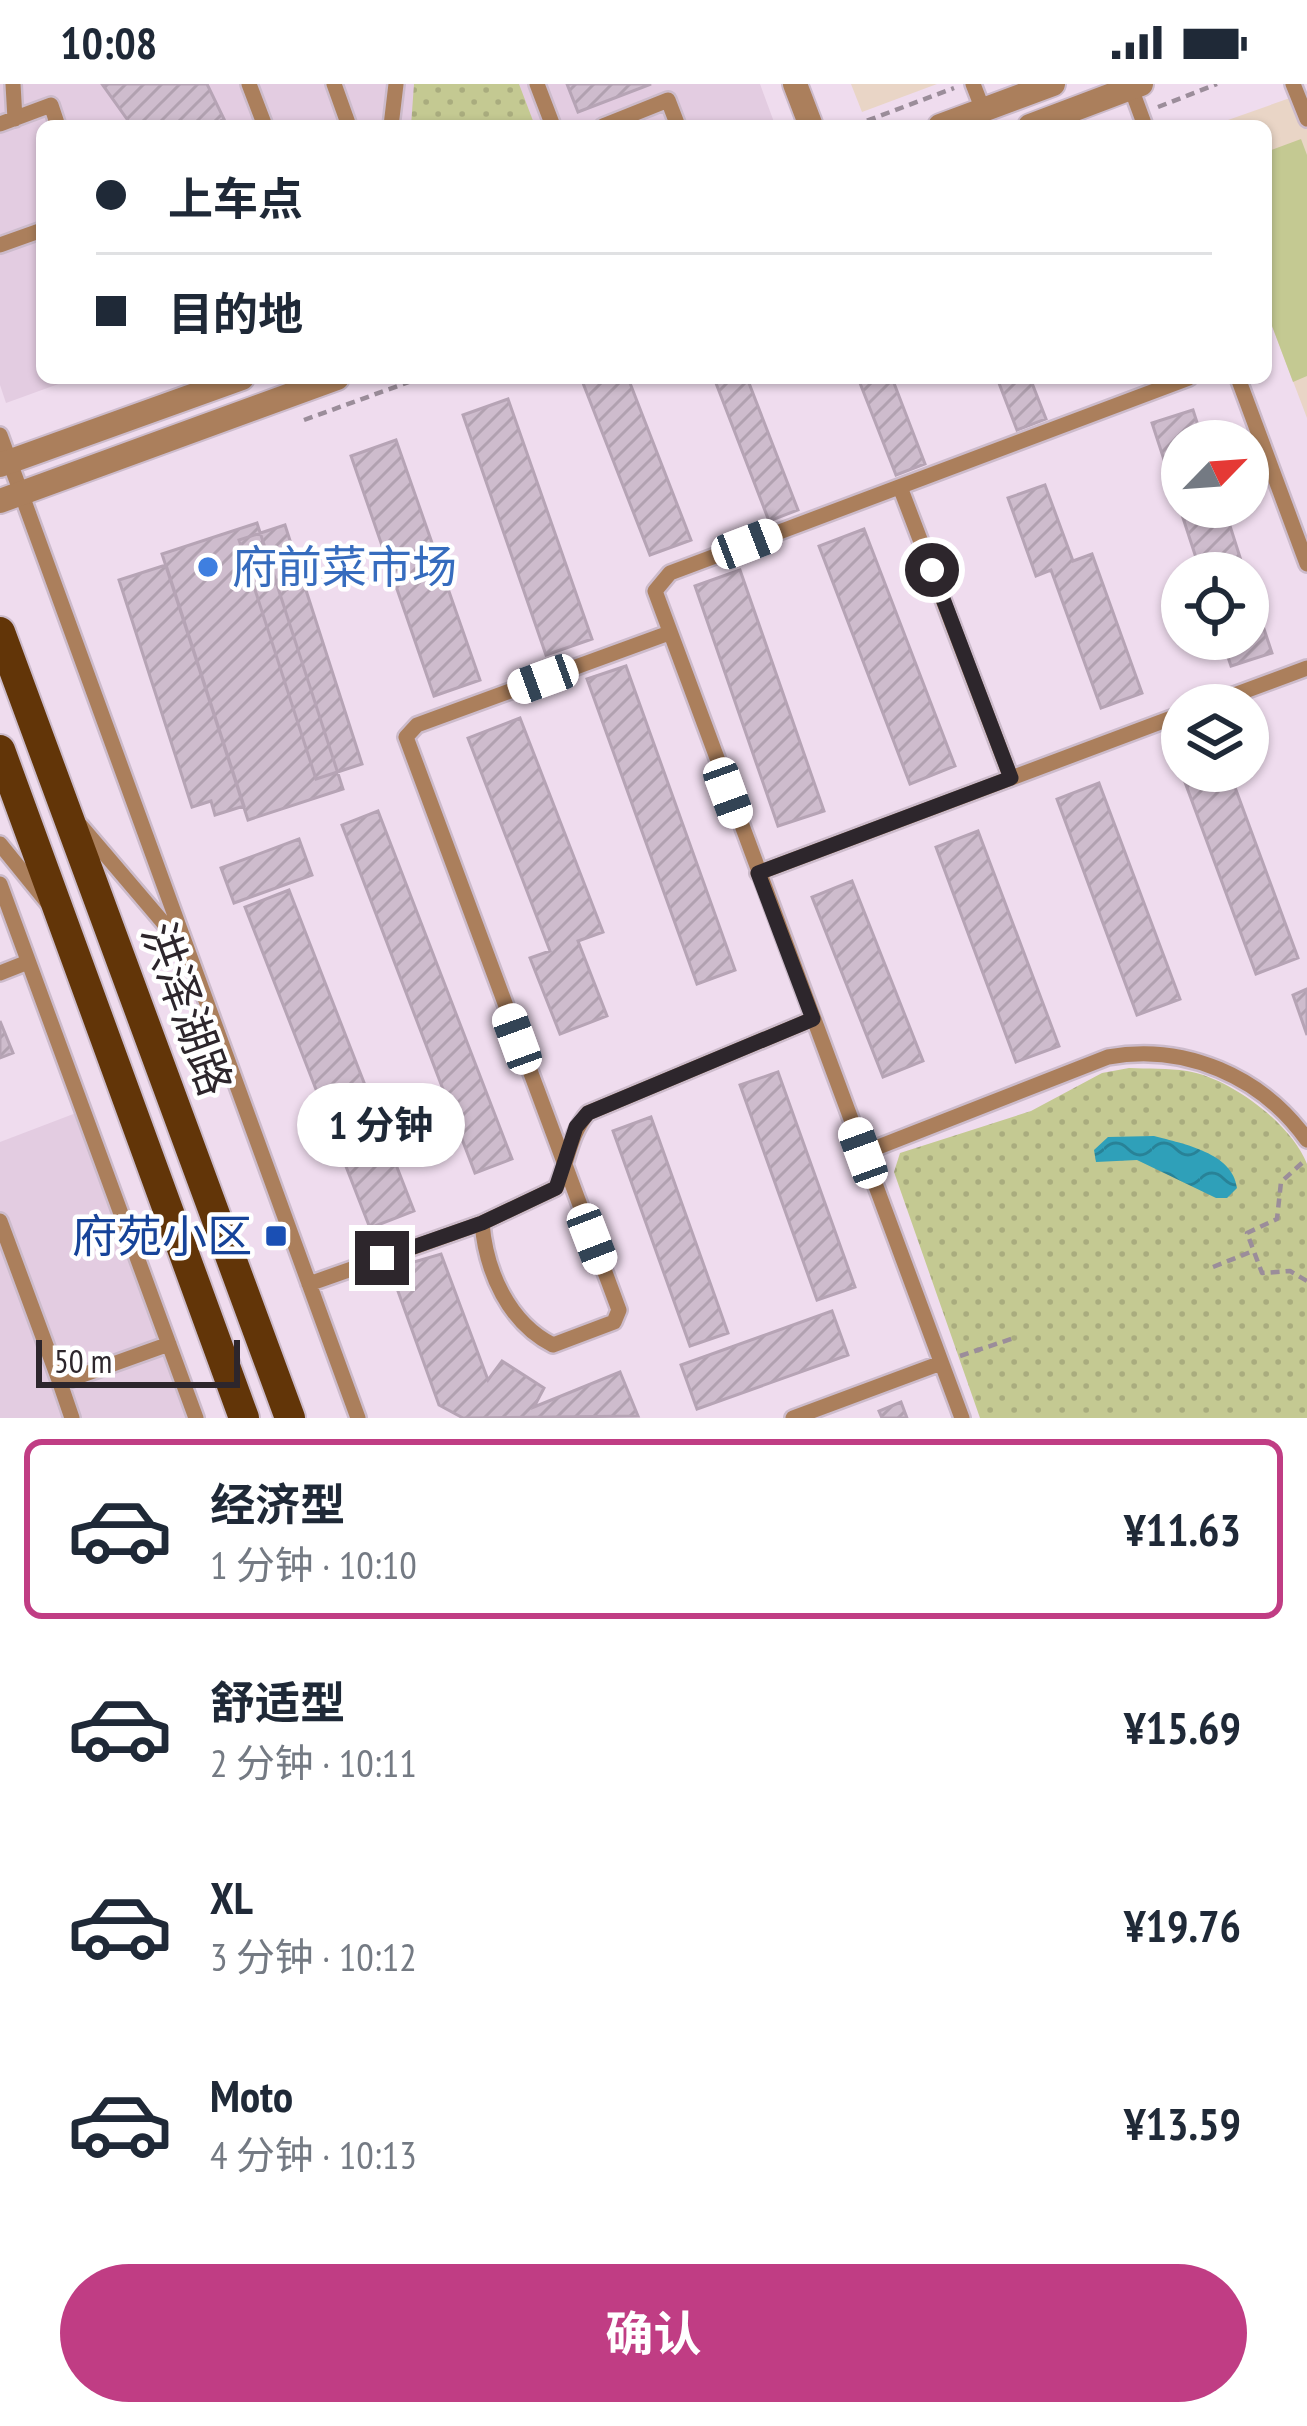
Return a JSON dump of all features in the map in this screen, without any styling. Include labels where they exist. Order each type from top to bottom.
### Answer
[{"type":"main road","name":"洪泽湖路","points":[[0,632],[290,1418]]},
{"type":"main road","name":"洪泽湖路","points":[[0,750],[244,1418]]},
{"type":"street","points":[[795,84],[809,120]]},
{"type":"street","points":[[956,120],[1053,84]]},
{"type":"street","points":[[1046,120],[1136,86]]},
{"type":"street","points":[[5,463],[225,384]]},
{"type":"street","points":[[10,495],[320,384]]},
{"type":"lane","points":[[13,84],[8,122],[51,106],[56,120]]},
{"type":"lane","points":[[249,84],[263,120]]},
{"type":"lane","points":[[334,84],[347,120]]},
{"type":"lane","points":[[393,120],[396,84]]},
{"type":"lane","points":[[537,84],[551,120]]},
{"type":"lane","points":[[969,84],[983,110]]},
{"type":"lane","points":[[1293,84],[1307,119]]},
{"type":"lane","points":[[1136,86],[1143,120]]},
{"type":"lane","points":[[617,120],[668,100],[676,120]]},
{"type":"lane","points":[[0,245],[36,232]]},
{"type":"lane","points":[[962,1418],[655,592],[660,580],[1174,384]]},
{"type":"lane","points":[[1240,384],[1307,564]]},
{"type":"lane","points":[[0,435],[10,495],[188,951],[358,1418]]},
{"type":"lane","points":[[900,487],[1011,778]]},
{"type":"lane","points":[[482,1223],[510,1311],[527,1332],[553,1345],[614,1322],[619,1310],[406,737],[417,724],[669,633]]},
{"type":"lane","points":[[1264,684],[1307,668]]},
{"type":"lane","points":[[758,873],[1161,722]]},
{"type":"lane","points":[[64,806],[188,951]]},
{"type":"lane","points":[[0,844],[61,920]]},
{"type":"lane","points":[[0,884],[196,1418]]},
{"type":"lane","points":[[0,973],[28,962]]},
{"type":"lane","points":[[309,1284],[482,1223],[556,1188],[576,1127],[588,1113],[813,1019]]},
{"type":"lane","points":[[863,1153],[1108,1057],[1150,1049],[1232,1075],[1274,1101],[1307,1140]]},
{"type":"lane","points":[[0,1221],[72,1418]]},
{"type":"lane","points":[[60,1383],[169,1344]]},
{"type":"lane","points":[[794,1418],[941,1363]]},
{"type":"path","points":[[869,120],[969,84]]},
{"type":"path","points":[[1143,120],[1217,84]]},
{"type":"path","points":[[1307,1160],[1281,1182],[1277,1219],[1247,1233],[1262,1273],[1290,1271],[1307,1281]]},
{"type":"path","points":[[1213,1267],[1254,1251]]},
{"type":"path","points":[[941,1363],[1017,1337]]},
{"type":"shaded area","points":[[0,84],[760,84],[773,120],[36,120],[36,384],[58,384],[6,403],[0,385]]},
{"type":"shaded area","points":[[851,84],[937,84],[862,112]]},
{"type":"shaded area","points":[[1307,92],[1307,418],[1272,326],[1272,120],[1228,120]]},
{"type":"shaded area","points":[[76,1113],[190,1418],[0,1418],[0,1142]]},
{"type":"green space","points":[[414,84],[519,84],[533,120],[411,120]]},
{"type":"green space","points":[[1301,139],[1307,155],[1307,376],[1293,382],[1272,326],[1272,150]]},
{"type":"green space","points":[[1129,1068],[1187,1071],[1222,1083],[1273,1118],[1307,1164],[1307,1418],[980,1418],[894,1172],[900,1153],[1031,1111],[1102,1073]]},
{"type":"water","points":[[1154,1136],[1217,1158],[1234,1176],[1237,1188],[1227,1198],[1216,1198],[1137,1160],[1096,1162],[1094,1150],[1108,1137]]},
{"type":"building","points":[[102,84],[207,84],[224,119],[222,120],[128,120]]},
{"type":"building","points":[[567,84],[651,84],[578,112]]},
{"type":"building","points":[[583,384],[630,384],[691,540],[650,555]]},
{"type":"building","points":[[716,384],[749,384],[798,510],[769,521]]},
{"type":"building","points":[[860,384],[894,384],[925,464],[896,475]]},
{"type":"building","points":[[999,384],[1032,384],[1046,419],[1017,430]]},
{"type":"building","points":[[508,399],[592,639],[546,655],[463,415]]},
{"type":"building","points":[[1193,410],[1196,420],[1161,420]]},
{"type":"building","points":[[1161,420],[1161,451],[1152,423]]},
{"type":"building","points":[[396,440],[480,680],[434,696],[351,456]]},
{"type":"building","points":[[1045,485],[1073,561],[1092,554],[1142,693],[1101,708],[1051,570],[1036,576],[1008,498]]},
{"type":"building","points":[[257,523],[343,789],[248,820],[162,554]]},
{"type":"building","points":[[285,525],[362,764],[316,779],[239,540]]},
{"type":"building","points":[[1186,528],[1231,528],[1238,552],[1194,552]]},
{"type":"building","points":[[864,529],[955,766],[910,784],[819,546]]},
{"type":"building","points":[[166,565],[244,806],[215,815],[211,801],[192,807],[119,580]]},
{"type":"building","points":[[740,570],[824,811],[778,826],[695,586]]},
{"type":"building","points":[[626,666],[735,970],[697,984],[587,679]]},
{"type":"building","points":[[520,718],[603,932],[578,941],[607,1016],[560,1034],[530,958],[550,951],[468,738]]},
{"type":"building","points":[[1099,783],[1180,999],[1137,1015],[1057,799]]},
{"type":"building","points":[[1189,792],[1237,792],[1298,958],[1256,974]]},
{"type":"building","points":[[378,811],[512,1159],[475,1173],[342,825]]},
{"type":"building","points":[[978,831],[1059,1046],[1016,1062],[936,847]]},
{"type":"building","points":[[299,839],[312,875],[234,903],[221,868]]},
{"type":"building","points":[[852,881],[923,1061],[883,1077],[812,897]]},
{"type":"building","points":[[289,890],[414,1211],[370,1228],[245,907]]},
{"type":"building","points":[[1307,989],[1307,1035],[1293,995]]},
{"type":"building","points":[[0,1021],[13,1053],[0,1058]]},
{"type":"building","points":[[778,1072],[855,1287],[817,1300],[740,1085]]},
{"type":"building","points":[[651,1117],[728,1333],[690,1346],[613,1131]]},
{"type":"building","points":[[441,1254],[488,1380],[502,1361],[544,1388],[534,1407],[620,1372],[638,1416],[463,1418],[439,1405],[390,1269]]},
{"type":"building","points":[[832,1311],[848,1355],[697,1409],[681,1365]]},
{"type":"building","points":[[901,1402],[907,1418],[882,1418],[879,1411]]},
{"type":"place","name":"府前菜市场","points":[[208,567]]},
{"type":"place","name":"府苑小区","points":[[276,1236]]},
{"type":"route","points":[[382,1258],[482,1223],[556,1188],[576,1127],[588,1113],[813,1019],[758,873],[1011,778],[932,570]]}]
